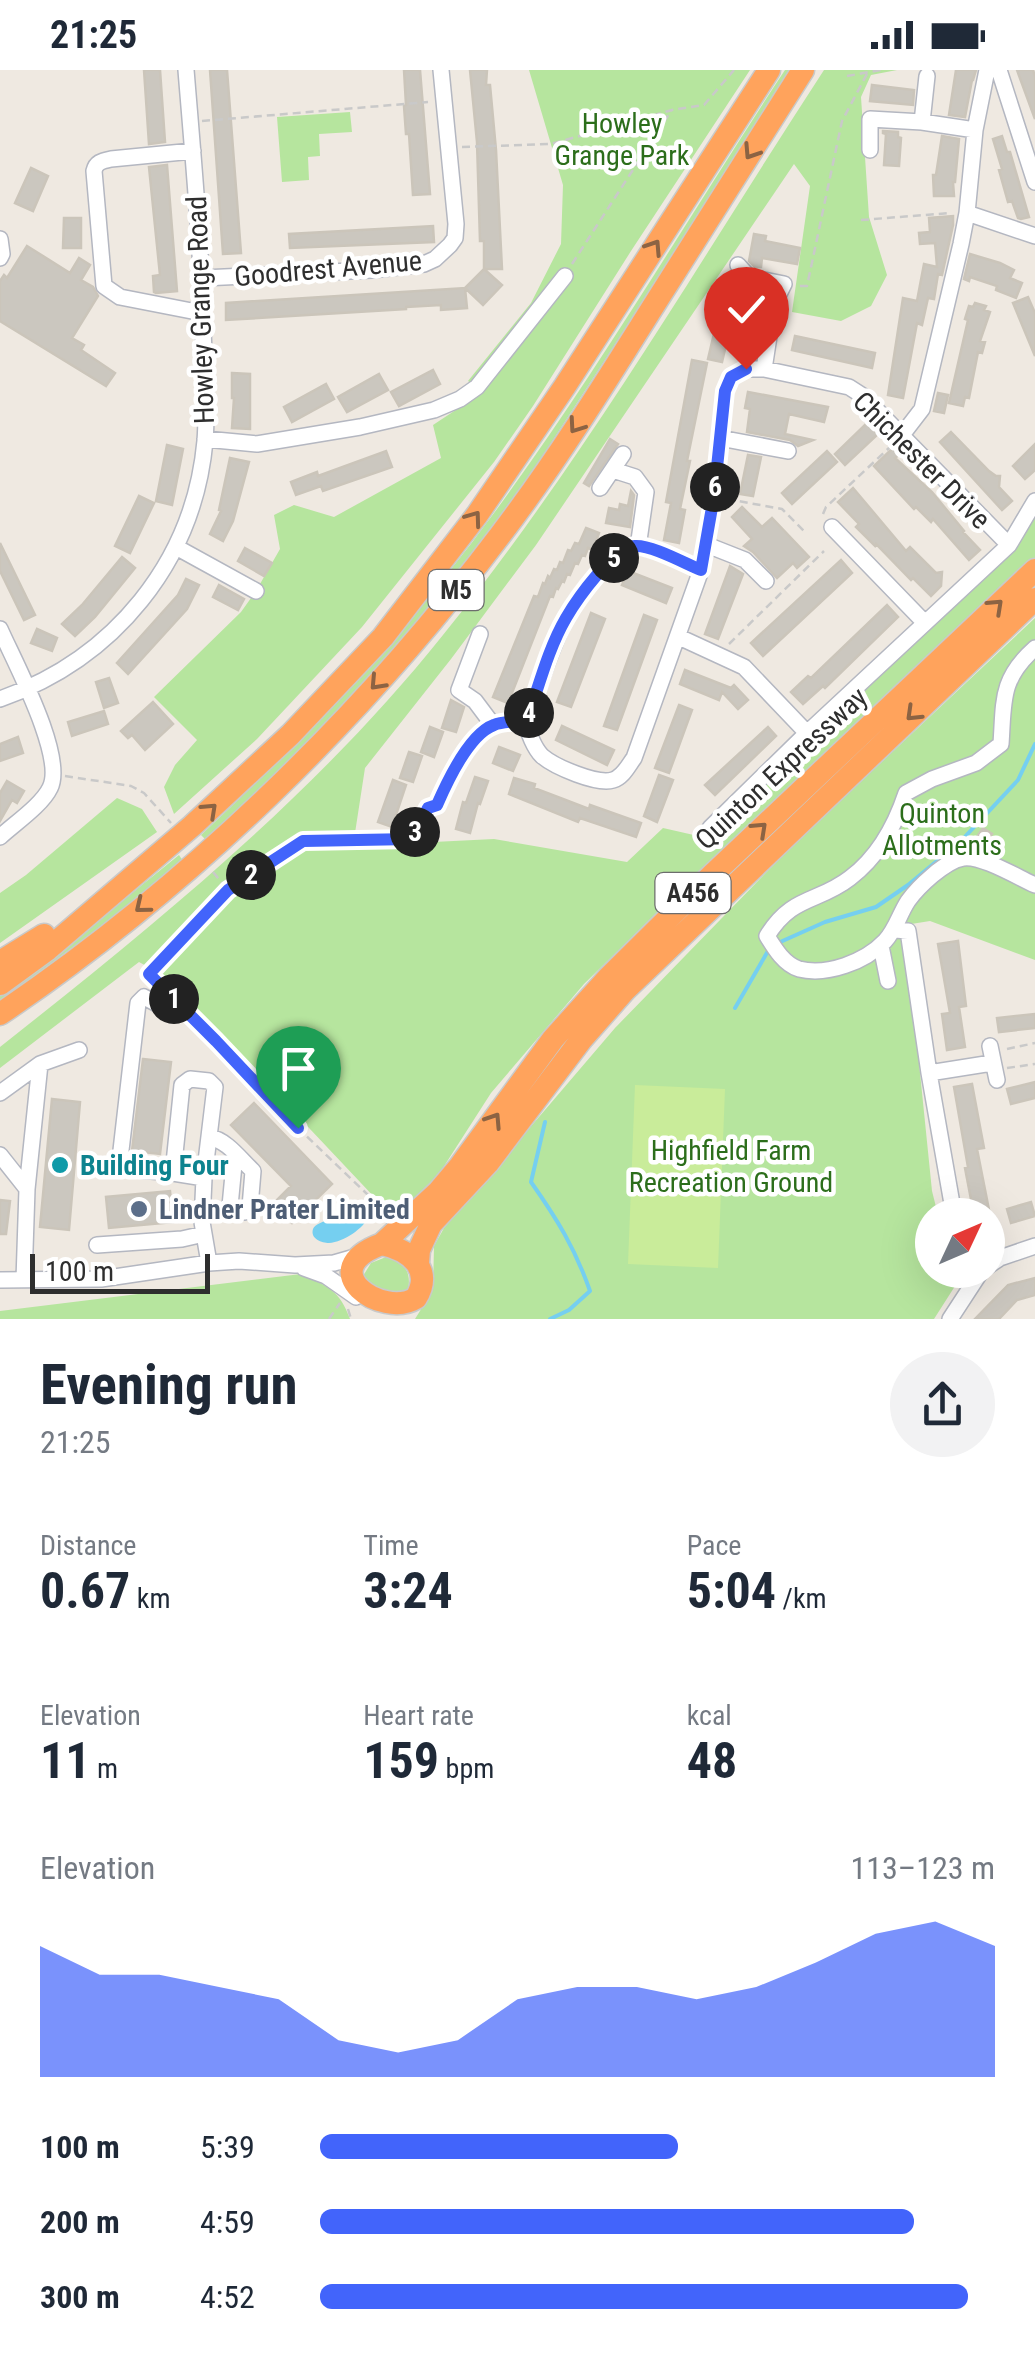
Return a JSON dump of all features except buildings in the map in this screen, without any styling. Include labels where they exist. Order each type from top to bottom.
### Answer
[{"type":"highway","name":"M5","points":[[0,984],[192,826],[290,734],[382,637],[477,515],[769,70]]},
{"type":"highway","name":"M5","points":[[0,1014],[61,972],[214,847],[312,753],[412,645],[502,533],[592,404],[803,70]]},
{"type":"highway","name":"Quinton Expressway","points":[[379,1243],[438,1192],[553,1040],[608,978],[1035,570]]},
{"type":"highway","name":"Quinton Expressway","points":[[418,1263],[430,1224],[488,1163],[581,1040],[625,990],[1035,599]]},
{"type":"highway","points":[[0,962],[115,893]]},
{"type":"highway","points":[[0,1028],[61,972]]},
{"type":"highway","points":[[379,1243],[408,1253],[418,1263],[420,1293],[400,1316],[376,1314],[356,1305],[353,1269],[379,1243]]},
{"type":"street","name":"Howley Grange Road","points":[[0,698],[68,668],[102,642],[157,578],[192,507],[205,439],[203,278],[186,70]]},
{"type":"street","name":"Goodrest Avenue","points":[[203,278],[372,270],[424,264],[435,259],[454,238],[456,224],[440,70]]},
{"type":"street","points":[[902,435],[922,408],[967,213],[975,130],[986,70]]},
{"type":"street","points":[[999,70],[1030,150],[1035,182]]},
{"type":"street","points":[[922,122],[926,76]]},
{"type":"street","points":[[870,150],[870,119],[975,130]]},
{"type":"street","points":[[192,151],[111,158],[101,161],[94,171],[104,286],[120,297],[202,313]]},
{"type":"street","points":[[967,213],[1035,236]]},
{"type":"street","points":[[0,239],[0,258]]},
{"type":"street","points":[[701,570],[638,547],[622,550],[603,568],[566,617],[527,720],[532,741],[542,756],[598,781],[614,780],[634,758],[701,570],[714,496],[725,391],[731,377],[746,369],[764,369],[774,304],[784,284],[749,277],[738,265]]},
{"type":"street","points":[[205,439],[257,444],[360,428],[434,410],[477,386],[564,276]]},
{"type":"street","name":"Chichester Drive","points":[[764,369],[849,387],[863,396],[1009,546]]},
{"type":"street","points":[[720,438],[788,451]]},
{"type":"street","points":[[600,488],[623,454]]},
{"type":"street","points":[[613,470],[635,477],[646,492],[638,547]]},
{"type":"street","points":[[710,828],[1009,546],[1035,501]]},
{"type":"street","points":[[828,520],[925,623]]},
{"type":"street","points":[[707,545],[745,560],[766,581]]},
{"type":"street","points":[[176,546],[256,590]]},
{"type":"street","points":[[0,628],[44,728],[54,775],[46,794],[0,837]]},
{"type":"street","points":[[480,634],[460,690],[475,701],[493,725]]},
{"type":"street","points":[[678,637],[744,666],[807,733]]},
{"type":"street","points":[[901,930],[859,960],[825,971],[796,968],[777,954],[767,936],[796,904],[859,871],[880,848],[906,793],[976,763],[1001,744],[1006,683],[1035,648]]},
{"type":"street","points":[[428,808],[437,805],[452,770],[479,736],[493,725],[527,720]]},
{"type":"street","points":[[951,1198],[901,930],[909,900],[938,870],[962,858],[980,860],[1035,885]]},
{"type":"street","points":[[881,946],[888,981]]},
{"type":"street","points":[[159,1005],[144,997],[138,1003],[121,1164],[129,1169],[204,1178]]},
{"type":"street","points":[[0,1093],[40,1064],[80,1050]]},
{"type":"street","points":[[929,1073],[993,1062]]},
{"type":"street","points":[[24,1280],[26,1189],[40,1064]]},
{"type":"street","points":[[173,1173],[182,1085],[187,1080],[208,1081],[215,1088],[204,1178],[204,1234],[209,1263]]},
{"type":"street","points":[[209,1137],[220,1140],[236,1154]]},
{"type":"street","points":[[0,1155],[26,1189]]},
{"type":"street","points":[[97,1244],[204,1234]]},
{"type":"street","points":[[0,1280],[100,1279],[239,1261],[334,1263],[379,1243]]},
{"type":"street","points":[[1005,1256],[1035,1246]]},
{"type":"street","points":[[295,1265],[326,1276],[356,1305]]},
{"type":"street","points":[[950,1319],[970,1288]]},
{"type":"path","points":[[448,147],[551,144],[672,110],[704,105],[734,70]]},
{"type":"path","points":[[847,76],[881,70]]},
{"type":"path","points":[[784,284],[806,286],[842,121],[868,72]]},
{"type":"path","points":[[190,122],[443,101]]},
{"type":"path","points":[[564,276],[672,110]]},
{"type":"path","points":[[861,220],[935,212],[967,213]]},
{"type":"path","points":[[828,520],[826,507],[902,435]]},
{"type":"path","points":[[714,496],[782,508],[805,532]]},
{"type":"path","points":[[719,654],[824,550]]},
{"type":"path","points":[[54,775],[132,786],[144,793],[171,824]]},
{"type":"path","points":[[379,1243],[398,1222],[298,1128],[149,974],[228,890],[303,841],[412,839],[428,808]]},
{"type":"path","points":[[213,872],[228,890]]},
{"type":"path","points":[[993,1062],[1035,1043]]},
{"type":"path","points":[[993,1062],[1035,1064]]},
{"type":"path","points":[[329,1319],[356,1305]]},
{"type":"green space","name":"Howley Grange Park","points":[[529,70],[750,70],[494,462],[362,627],[257,739],[174,814],[164,787],[175,765],[197,740],[154,697],[241,612],[256,591],[280,549],[274,515],[294,505],[334,517],[441,458],[433,425],[483,392],[468,381],[531,303],[561,244],[563,185]]},
{"type":"green space","points":[[785,70],[793,70],[542,457],[477,546],[360,687],[206,840],[201,835],[319,719],[394,638],[464,553],[608,347]]},
{"type":"green space","points":[[824,70],[897,70],[871,75],[861,97],[869,217],[887,275],[871,306],[841,321],[792,312],[810,186],[794,164],[536,545],[365,768],[353,846],[494,839],[627,862],[663,828],[707,838],[956,605],[1020,541],[1035,518],[1035,563],[715,856],[584,984],[491,1093],[439,1174],[397,1215],[377,1200],[150,968],[139,962],[0,1068],[0,1047],[176,903],[289,802],[394,693],[443,635],[594,429]]},
{"type":"green space","points":[[350,112],[352,132],[319,134],[320,156],[308,157],[309,180],[282,182],[277,117]]},
{"type":"green space","points":[[1035,618],[1035,960],[930,921],[905,925],[934,1198],[915,1198],[915,1288],[954,1288],[934,1319],[415,1319],[433,1290],[434,1246],[444,1228],[615,1028],[788,850]]},
{"type":"green space","points":[[117,798],[142,809],[157,832],[0,943],[0,893]]},
{"type":"green space","points":[[179,855],[183,861],[122,911],[0,1001],[0,994]]},
{"type":"green space","points":[[635,1085],[725,1089],[718,1268],[628,1264]]},
{"type":"green space","points":[[386,1257],[405,1268],[409,1283],[408,1289],[385,1304],[363,1276],[371,1263]]},
{"type":"green space","points":[[301,1274],[332,1290],[350,1319],[0,1319],[0,1311]]},
{"type":"water","points":[[357,1208],[369,1216],[353,1234],[329,1243],[313,1235],[317,1224]]},
{"type":"waterway","points":[[778,943],[825,922],[876,907],[908,885],[961,841],[1018,780],[1035,744]]},
{"type":"waterway","points":[[735,1008],[768,951]]},
{"type":"waterway","points":[[545,1122],[531,1182],[565,1234],[590,1291],[569,1310],[550,1319]]},
{"type":"place","name":"Building Four","points":[[60,1165]]},
{"type":"place","name":"Lindner Prater Limited","points":[[139,1209]]},
{"type":"route","points":[[298,1128],[149,974],[228,890],[303,841],[412,839],[428,808],[437,805],[452,770],[479,736],[493,725],[527,720],[566,617],[603,568],[622,550],[634,546],[647,548],[701,570],[714,496],[725,391],[731,377],[746,369]]},
{"type":"park label","name":"Quinton Allotments","points":[[942,829]]},
{"type":"park label","name":"Highfield Farm Recreation Ground","points":[[731,1166]]}]
